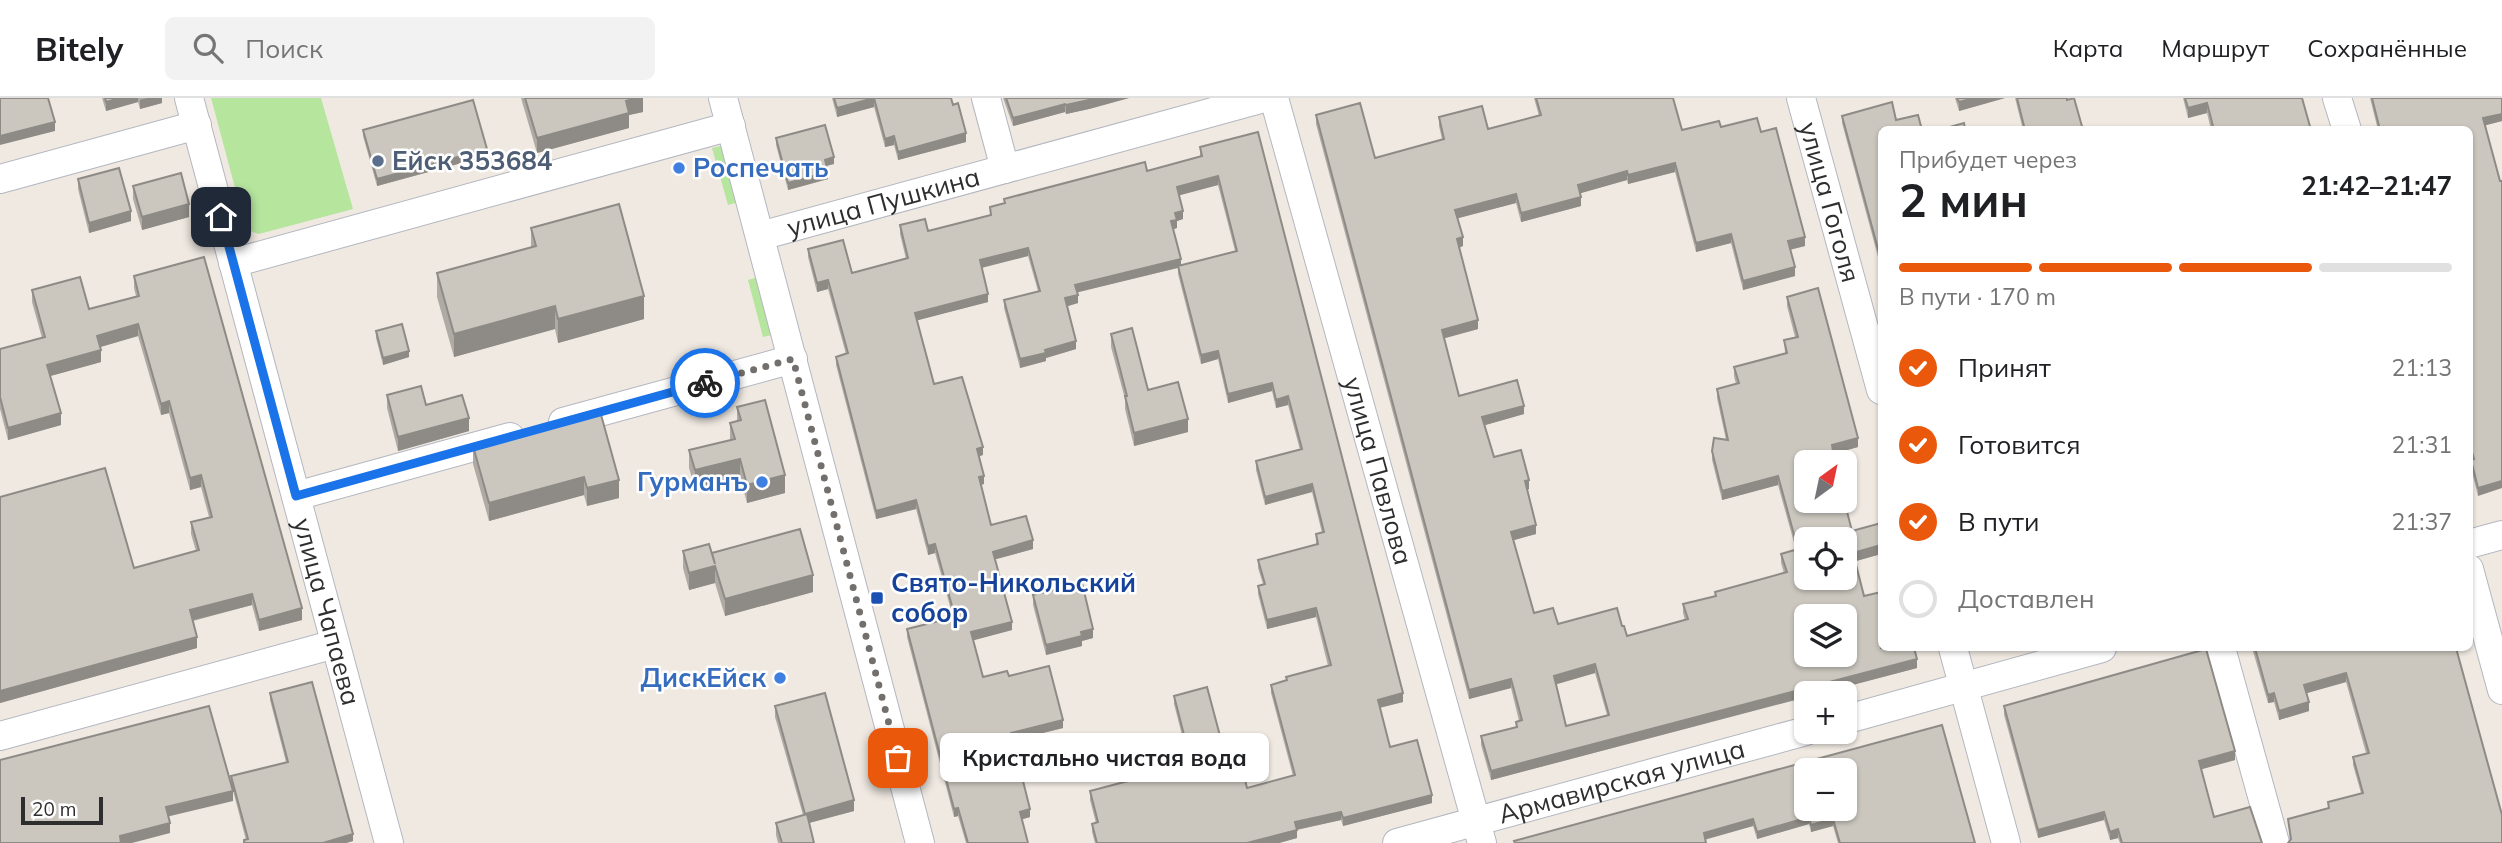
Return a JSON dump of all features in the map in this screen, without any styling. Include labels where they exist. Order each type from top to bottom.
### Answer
[{"type":"street","name":"улица Чапаева","points":[[189,98],[389,843]]},
{"type":"street","points":[[723,98],[920,843]]},
{"type":"street","name":"улица Пушкина","points":[[986,98],[1005,169]]},
{"type":"street","name":"улица Пушкина","points":[[760,236],[1264,98]]},
{"type":"street","name":"улица Павлова","points":[[1274,98],[1479,832]]},
{"type":"street","name":"улица Гоголя","points":[[1801,98],[1878,379]]},
{"type":"street","points":[[2337,98],[2346,126]]},
{"type":"street","points":[[0,179],[197,125]]},
{"type":"street","points":[[233,263],[730,126]]},
{"type":"street","points":[[296,496],[793,359]]},
{"type":"street","points":[[2473,543],[2502,535]]},
{"type":"street","points":[[2473,584],[2502,690]]},
{"type":"street","points":[[0,736],[335,644]]},
{"type":"street","points":[[1953,651],[2006,843]]},
{"type":"street","points":[[1857,716],[2091,651]]},
{"type":"street","points":[[2222,651],[2275,843]]},
{"type":"street","name":"Армавирская улица","points":[[1397,843],[1479,832],[1794,735]]},
{"type":"green space","points":[[211,98],[321,98],[353,209],[259,234],[250,231],[245,225]]},
{"type":"green space","points":[[712,148],[725,148],[743,201],[728,205]]},
{"type":"green space","points":[[764,275],[772,335],[763,337],[748,280]]},
{"type":"building","points":[[0,98],[48,98],[55,122],[0,136]]},
{"type":"building","points":[[525,98],[636,98],[626,101],[629,113],[537,138]]},
{"type":"building","points":[[834,98],[874,98],[837,108]]},
{"type":"building","points":[[874,98],[951,98],[953,105],[958,103],[966,133],[898,152],[894,136],[885,139]]},
{"type":"building","points":[[1006,98],[1098,98],[1013,118]]},
{"type":"building","points":[[1536,98],[1673,98],[1682,130],[1719,121],[1721,127],[1757,118],[1761,132],[1776,128],[1805,237],[1788,241],[1795,267],[1743,281],[1731,234],[1696,243],[1675,163],[1628,175],[1627,171],[1578,185],[1581,197],[1521,213],[1516,194],[1455,210],[1463,237],[1457,239],[1478,320],[1442,330],[1459,396],[1517,380],[1524,406],[1482,417],[1494,457],[1521,450],[1529,480],[1525,481],[1536,525],[1511,532],[1534,613],[1553,608],[1558,624],[1617,608],[1627,636],[1688,619],[1683,604],[1787,572],[1781,554],[1794,550],[1794,590],[1857,590],[1857,569],[1864,596],[1878,593],[1878,651],[1915,651],[1917,659],[1833,681],[1794,681],[1794,691],[1491,771],[1481,736],[1517,727],[1516,722],[1522,720],[1511,679],[1469,690],[1316,115],[1360,103],[1375,158],[1444,139],[1439,117],[1482,106],[1488,129],[1541,115]],"holes":[[[1595,664],[1609,715],[1566,726],[1554,676]]]},
{"type":"building","points":[[1957,98],[1974,98],[1959,102]]},
{"type":"building","points":[[2017,98],[2074,98],[2082,126],[2024,126]]},
{"type":"building","points":[[2185,98],[2302,98],[2310,126],[2213,126],[2207,103],[2188,108]]},
{"type":"building","points":[[2372,98],[2502,98],[2502,114],[2483,118],[2502,181],[2502,481],[2478,488],[2473,468],[2473,126],[2379,126]]},
{"type":"building","points":[[473,100],[487,149],[377,179],[363,130]]},
{"type":"building","points":[[1892,102],[1896,120],[1918,115],[1921,126],[1878,126],[1878,249],[1842,116]]},
{"type":"building","points":[[825,125],[834,157],[825,160],[828,172],[788,183],[776,138]]},
{"type":"building","points":[[1258,132],[1403,693],[1378,700],[1390,747],[1417,740],[1432,795],[1343,818],[1341,812],[1295,822],[1297,830],[1247,843],[1097,843],[1092,824],[1098,822],[1090,791],[1128,781],[1126,775],[1190,758],[1174,696],[1207,687],[1227,762],[1240,759],[1247,788],[1295,775],[1271,685],[1287,680],[1286,677],[1331,665],[1316,608],[1267,620],[1258,586],[1265,584],[1258,560],[1318,544],[1316,534],[1324,532],[1312,484],[1265,497],[1256,461],[1302,449],[1288,396],[1276,400],[1272,383],[1228,394],[1218,351],[1201,355],[1178,266],[1237,251],[1218,176],[1177,187],[1183,211],[1175,213],[1177,220],[1171,221],[1181,259],[1075,285],[1078,295],[1065,298],[1076,341],[1045,350],[1046,353],[1020,359],[1004,300],[1040,291],[1028,248],[980,260],[988,294],[915,313],[934,384],[962,377],[983,447],[977,449],[984,476],[979,477],[991,525],[1026,516],[1033,540],[993,552],[1012,622],[971,632],[983,677],[1007,671],[1009,676],[1049,666],[1063,720],[1011,733],[1030,809],[1020,812],[1028,843],[968,843],[958,808],[954,809],[907,629],[955,617],[935,544],[928,546],[916,500],[876,511],[836,357],[848,353],[828,280],[817,283],[808,249],[843,240],[852,273],[908,258],[900,225],[925,219],[928,231],[991,215],[990,207],[1005,203],[1004,199],[1145,162],[1147,171],[1202,156],[1200,147]]},
{"type":"building","points":[[119,168],[131,211],[89,223],[78,179]]},
{"type":"building","points":[[181,173],[189,204],[142,217],[133,186]]},
{"type":"building","points":[[619,204],[644,296],[558,319],[555,306],[454,334],[437,273],[536,246],[531,228]]},
{"type":"building","points":[[204,257],[302,608],[259,620],[252,594],[190,610],[197,637],[0,691],[0,497],[105,468],[134,568],[199,550],[191,522],[212,517],[201,475],[190,478],[169,401],[161,404],[138,324],[97,336],[101,350],[47,365],[61,413],[8,428],[0,397],[0,349],[45,337],[32,290],[80,277],[89,309],[139,296],[134,276]]},
{"type":"building","points":[[1818,288],[1858,438],[1832,445],[1833,450],[1794,450],[1794,513],[1847,513],[1851,527],[1794,527],[1794,534],[1778,476],[1722,491],[1712,451],[1714,438],[1728,440],[1717,389],[1739,383],[1734,367],[1787,353],[1784,340],[1798,337],[1787,297]]},
{"type":"building","points":[[402,324],[409,351],[383,358],[376,331]]},
{"type":"building","points":[[1132,328],[1148,390],[1178,382],[1188,419],[1134,433],[1111,334]]},
{"type":"building","points":[[421,386],[426,405],[462,395],[469,418],[398,437],[387,395]]},
{"type":"building","points":[[765,400],[785,475],[747,485],[740,459],[695,470],[689,450],[735,439],[730,423],[741,420],[737,407]]},
{"type":"building","points":[[600,411],[619,480],[587,488],[584,477],[489,503],[473,446]]},
{"type":"building","points":[[1878,524],[1878,546],[1857,552],[1857,530]]},
{"type":"building","points":[[800,529],[813,575],[725,599],[715,566],[689,573],[683,551],[709,544],[715,564],[712,553]]},
{"type":"building","points":[[1082,583],[1093,629],[1081,632],[1082,636],[1046,645],[1033,595]]},
{"type":"building","points":[[2207,651],[2235,751],[2199,761],[2214,817],[2250,807],[2262,843],[2122,843],[2118,829],[2110,832],[2104,812],[2038,830],[2004,706]]},
{"type":"building","points":[[2256,651],[2457,651],[2502,815],[2502,843],[2288,843],[2291,839],[2288,819],[2329,808],[2328,802],[2363,793],[2353,757],[2369,753],[2346,673],[2304,685],[2309,702],[2279,711],[2274,693],[2268,695]]},
{"type":"building","points":[[312,682],[353,834],[323,843],[244,843],[244,840],[248,839],[231,776],[288,762],[270,693]]},
{"type":"building","points":[[825,693],[854,800],[805,814],[775,706]]},
{"type":"building","points":[[209,706],[233,791],[166,807],[170,823],[120,836],[121,843],[0,843],[0,760]]},
{"type":"building","points":[[1942,725],[1975,843],[1840,843],[1834,821],[1857,821],[1857,758],[1820,758]]},
{"type":"building","points":[[1794,765],[1795,821],[1757,832],[1753,819],[1704,833],[1706,843],[1514,841]]},
{"type":"building","points":[[807,814],[814,843],[782,843],[776,823]]},
{"type":"building","points":[[1810,821],[1826,821],[1811,825]]},
{"type":"way so far","points":[[705,383],[793,359],[898,758]]},
{"type":"place","name":"Ейск 353684","points":[[378,161]]},
{"type":"place","name":"Роспечать","points":[[679,168]]},
{"type":"place","name":"Гурманъ","points":[[762,482]]},
{"type":"place","name":"Свято-Никольский собор","points":[[877,598]]},
{"type":"place","name":"ДискЕйск","points":[[780,678]]},
{"type":"place","name":"Кристально чистая вода","points":[[898,758]]},
{"type":"route","points":[[221,217],[296,496],[705,383]]}]
